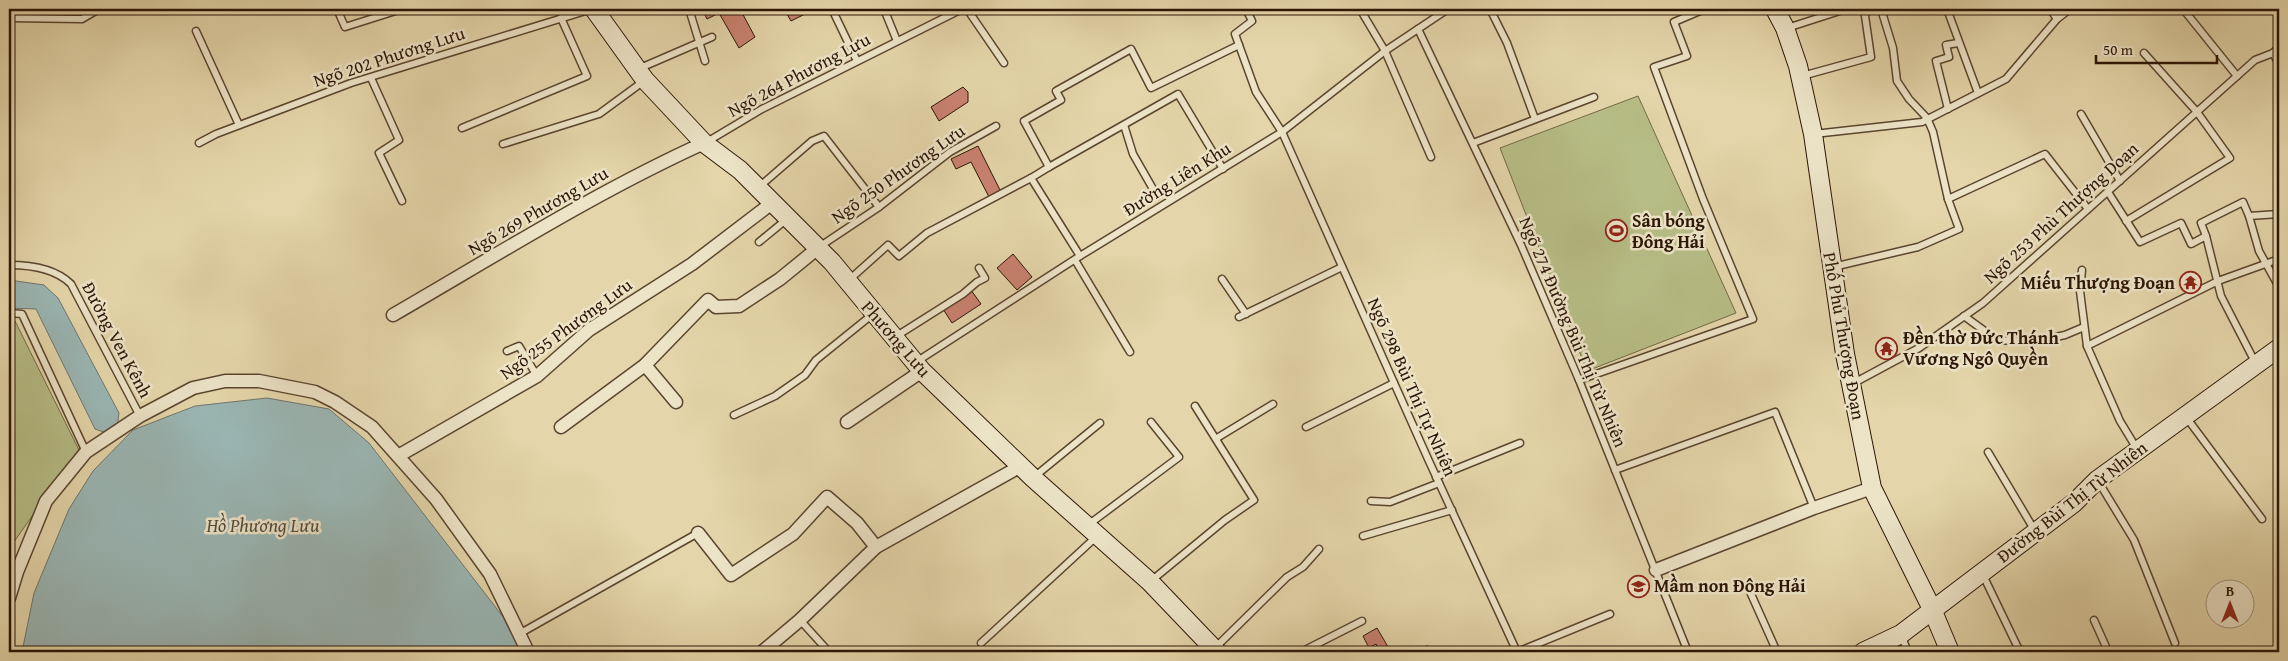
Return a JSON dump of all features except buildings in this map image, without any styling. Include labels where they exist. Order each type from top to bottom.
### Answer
[{"type":"street","name":"Phương Lưu","points":[[593,9],[641,75],[704,144],[740,170],[818,248],[918,367],[1027,472],[1150,582],[1215,651]]},
{"type":"street","name":"Phố Phủ Thượng Đoạn","points":[[1775,9],[1785,28],[1800,76],[1813,134],[1851,384],[1872,488],[1932,609],[1950,652]]},
{"type":"street","name":"Ngõ 269 Phương Lưu","points":[[393,315],[648,169],[704,144]]},
{"type":"street","name":"Ngõ 255 Phương Lưu","points":[[398,456],[536,376],[589,330],[692,264],[772,203]]},
{"type":"street","points":[[560,427],[645,365],[708,300],[716,307],[739,306],[780,279],[818,248]]},
{"type":"street","name":"Đường Bùi Thị Từ Nhiên","points":[[1863,652],[1901,634],[2074,503],[2098,480],[2279,348]]},
{"type":"street","points":[[645,365],[676,402]]},
{"type":"street","points":[[847,422],[918,367]]},
{"type":"street","points":[[9,598],[16,572],[46,501],[86,452],[140,416],[193,388],[226,380],[259,381],[283,384],[315,392],[336,402],[372,427],[436,499],[490,574],[528,652]]},
{"type":"street","points":[[762,652],[800,620],[876,547],[1027,472]]},
{"type":"street","points":[[1656,570],[1814,508],[1872,488]]},
{"type":"street","points":[[698,533],[731,574],[793,534],[827,497],[858,523],[876,547]]},
{"type":"lane","points":[[9,18],[82,19],[99,9]]},
{"type":"lane","points":[[337,9],[345,27],[402,9]]},
{"type":"lane","name":"Ngõ 202 Phương Lưu","points":[[199,143],[239,125],[371,78],[593,9]]},
{"type":"lane","points":[[689,9],[705,61]]},
{"type":"lane","points":[[832,9],[857,61]]},
{"type":"lane","points":[[884,9],[897,41]]},
{"type":"lane","name":"Ngõ 264 Phương Lưu","points":[[704,144],[762,108],[962,9]]},
{"type":"lane","points":[[967,9],[1004,63]]},
{"type":"lane","points":[[1049,167],[1024,121],[1061,100],[1056,91],[1131,49],[1151,88],[1239,45],[1234,34],[1252,21],[1246,9]]},
{"type":"lane","points":[[1360,9],[1385,51],[1431,158]]},
{"type":"lane","name":"Đường Liên Khu","points":[[918,367],[1078,258],[1282,132],[1385,51],[1448,9]]},
{"type":"lane","points":[[1490,9],[1507,43],[1535,119]]},
{"type":"lane","points":[[1785,28],[1846,9]]},
{"type":"lane","points":[[1800,76],[1871,57],[1864,9]]},
{"type":"lane","points":[[1832,268],[1918,247],[1959,229],[1948,199],[1933,132],[1927,118],[1909,99],[1897,80],[1893,48],[1881,9]]},
{"type":"lane","points":[[1947,9],[1978,93]]},
{"type":"lane","points":[[2050,9],[2057,19]]},
{"type":"lane","points":[[1813,134],[1922,122],[2006,79],[2057,19],[2070,9]]},
{"type":"lane","points":[[2183,9],[2237,76]]},
{"type":"lane","points":[[1579,380],[1753,319],[1704,199],[1654,67],[1686,56],[1674,22],[1702,10]]},
{"type":"lane","points":[[462,128],[587,76],[561,18]]},
{"type":"lane","name":"Ngõ 274 Đường Bùi Thị Từ Nhiên","points":[[1418,29],[1504,207],[1579,380],[1688,652]]},
{"type":"lane","points":[[196,31],[239,125]]},
{"type":"lane","points":[[503,144],[599,114],[641,75],[699,42],[712,37]]},
{"type":"lane","points":[[1948,108],[1936,61],[1949,57],[1946,45],[1958,43]]},
{"type":"lane","name":"Ngõ 298 Bùi Thị Tự Nhiên","points":[[1239,45],[1256,92],[1282,132],[1517,652]]},
{"type":"lane","name":"Ngõ 253 Phù Thượng Doạn","points":[[1851,384],[1919,348],[1983,303],[2255,60],[2273,52],[2279,47]]},
{"type":"lane","points":[[2273,52],[2279,64]]},
{"type":"lane","points":[[2126,221],[2230,158],[2197,112],[2144,53]]},
{"type":"lane","points":[[371,78],[399,140],[379,153],[402,201]]},
{"type":"lane","points":[[847,281],[888,246],[899,256],[926,233],[1031,178],[1178,94],[1223,168]]},
{"type":"lane","points":[[1473,143],[1594,97]]},
{"type":"lane","points":[[2080,114],[2120,181]]},
{"type":"lane","points":[[1124,125],[1133,154],[1157,196]]},
{"type":"lane","name":"Ngõ 250 Phương Lưu","points":[[818,248],[879,207],[950,152],[996,126]]},
{"type":"lane","points":[[758,188],[812,140],[824,136],[879,207]]},
{"type":"lane","points":[[1948,199],[2045,154],[2088,209]]},
{"type":"lane","points":[[1031,178],[1130,352]]},
{"type":"lane","points":[[2108,192],[2140,242],[2181,223],[2191,244],[2206,236]]},
{"type":"lane","points":[[2256,364],[2221,296],[2201,223],[2243,202],[2250,216],[2259,251],[2279,287]]},
{"type":"lane","points":[[2250,216],[2279,214]]},
{"type":"lane","points":[[759,242],[788,218]]},
{"type":"lane","points":[[2087,346],[2218,281],[2279,259]]},
{"type":"lane","name":"Đường Ven Kênh","points":[[9,264],[52,270],[63,276],[71,284],[140,416]]},
{"type":"lane","points":[[1239,317],[1342,267]]},
{"type":"lane","points":[[894,338],[964,294],[985,278],[979,268]]},
{"type":"lane","points":[[2082,270],[2080,291],[2087,346],[2120,421],[2138,450]]},
{"type":"lane","points":[[1222,279],[1246,314]]},
{"type":"lane","points":[[9,313],[22,314],[86,452]]},
{"type":"lane","points":[[734,415],[774,396],[805,375],[816,360],[874,313]]},
{"type":"lane","points":[[1964,316],[1997,340],[2033,342],[2065,335],[2084,327]]},
{"type":"lane","points":[[507,351],[519,346],[536,376]]},
{"type":"lane","points":[[1306,427],[1394,383]]},
{"type":"lane","points":[[1217,438],[1273,404]]},
{"type":"lane","points":[[1150,582],[1225,520],[1254,500],[1217,438],[1195,406]]},
{"type":"lane","points":[[1616,470],[1774,412],[1814,508]]},
{"type":"lane","points":[[2186,416],[2262,519]]},
{"type":"lane","points":[[981,643],[1094,530],[1179,457],[1151,422]]},
{"type":"lane","points":[[1027,472],[1100,423]]},
{"type":"lane","points":[[1371,501],[1390,502],[1520,443]]},
{"type":"lane","points":[[1988,452],[2036,532]]},
{"type":"lane","points":[[2098,480],[2134,540],[2175,643]]},
{"type":"lane","points":[[1363,536],[1452,510]]},
{"type":"lane","points":[[519,634],[698,533]]},
{"type":"lane","points":[[1215,651],[1287,578],[1303,567],[1319,549]]},
{"type":"lane","points":[[1981,572],[2020,652]]},
{"type":"lane","points":[[1751,594],[1777,652]]},
{"type":"lane","points":[[1517,652],[1610,614]]},
{"type":"lane","points":[[800,620],[829,652]]},
{"type":"lane","points":[[2094,620],[2107,649],[2100,652]]},
{"type":"lane","points":[[1301,652],[1362,621]]},
{"type":"lane","points":[[1901,634],[1908,652]]},
{"type":"green space","name":"Sân bóng Đông Hải","points":[[1638,96],[1736,313],[1587,371],[1500,148]]},
{"type":"green space","points":[[9,321],[15,321],[79,450],[11,546],[9,555]]},
{"type":"water","points":[[9,280],[44,285],[58,298],[119,413],[117,429],[109,434],[95,429],[36,309],[9,308]]},
{"type":"water","name":"Hồ Phương Lưu","points":[[267,398],[329,409],[369,443],[507,622],[522,652],[22,652],[34,593],[69,509],[93,471],[133,430],[195,406]]},
{"type":"place","name":"Sân bóng Đông Hải","points":[[1616,231]]},
{"type":"place","name":"Miếu Thượng Đoạn","points":[[2191,283]]},
{"type":"place","name":"Đền thờ Đức Thánh Vương Ngô Quyền","points":[[1887,348]]},
{"type":"place","name":"Mầm non Đông Hải","points":[[1638,586]]}]
